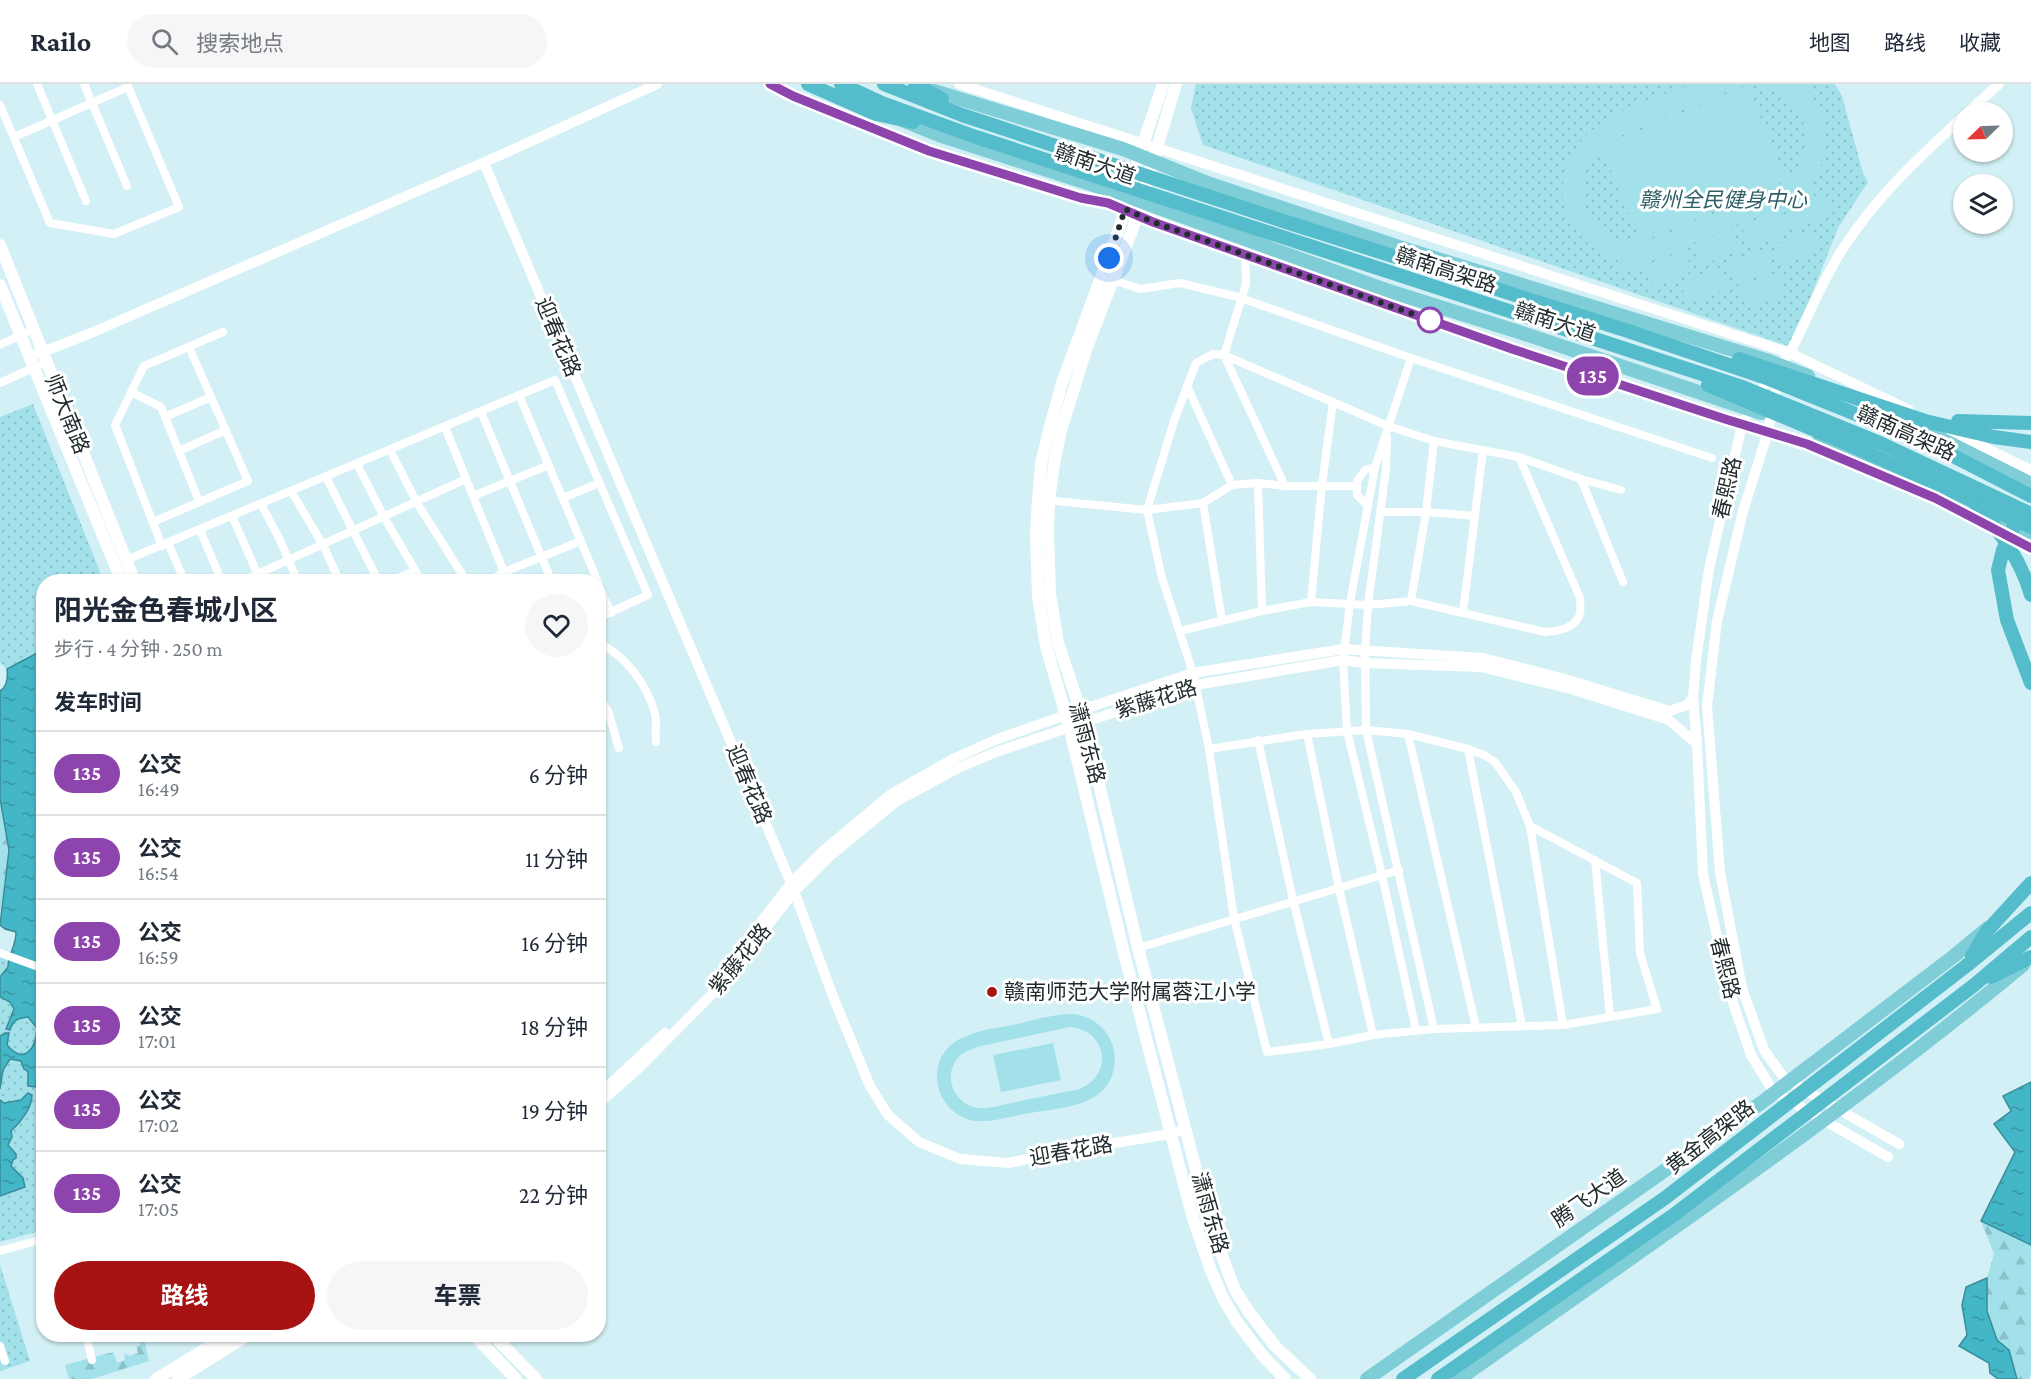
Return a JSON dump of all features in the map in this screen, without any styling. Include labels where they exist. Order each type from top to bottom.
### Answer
[{"type":"highway","points":[[808,84],[876,114],[976,137]]},
{"type":"highway","name":"赣南高架路","points":[[842,84],[882,103],[976,137],[1757,393],[1880,443],[2031,514]]},
{"type":"highway","name":"赣南高架路","points":[[884,84],[981,121],[1764,377],[1930,444],[2031,496]]},
{"type":"highway","points":[[915,84],[981,121]]},
{"type":"highway","points":[[1582,316],[1732,357],[1925,421],[1994,437],[2031,442]]},
{"type":"highway","points":[[1575,333],[1733,395],[2031,527]]},
{"type":"highway","points":[[1925,421],[2031,423]]},
{"type":"highway","points":[[2031,496],[2012,529],[1998,570],[2007,620],[2031,683]]},
{"type":"highway","points":[[1972,500],[1997,527],[2016,558],[2031,595]]},
{"type":"highway","points":[[1966,966],[1988,932],[2031,883]]},
{"type":"highway","name":"黄金高架路","points":[[1403,1379],[1665,1198],[1966,966],[2031,913]]},
{"type":"highway","name":"黄金高架路","points":[[1438,1379],[1675,1214],[1973,986],[2031,937]]},
{"type":"highway","points":[[1973,986],[2031,957]]},
{"type":"main road","name":"赣南大道","points":[[818,84],[939,135],[1133,205],[1389,291],[1530,335],[1789,423],[1967,505],[2031,539]]},
{"type":"main road","name":"赣南大道","points":[[915,84],[1123,149],[1148,152],[1210,184],[1399,247],[1779,364],[1849,391],[2031,484]]},
{"type":"main road","name":"潇雨东路","points":[[1163,84],[1148,152],[1113,279],[1067,407],[1044,500],[1036,534],[1038,597],[1046,646],[1067,720],[1128,969],[1192,1215],[1223,1298],[1237,1322],[1263,1356],[1285,1379]]},
{"type":"main road","name":"潇雨东路","points":[[1148,152],[1176,84]]},
{"type":"main road","name":"潇雨东路","points":[[1133,205],[1055,405],[1041,464],[1050,594],[1058,643],[1082,716],[1138,948],[1206,1208],[1235,1290],[1275,1346],[1310,1379]]},
{"type":"main road","name":"师大南路","points":[[0,245],[33,329],[38,360],[119,574]]},
{"type":"main road","name":"师大南路","points":[[0,285],[21,335],[38,360],[132,574]]},
{"type":"main road","name":"腾飞大道","points":[[1367,1379],[1776,1092],[1954,956],[2031,892]]},
{"type":"main road","points":[[1459,1379],[1839,1109],[2031,957]]},
{"type":"main road","points":[[156,1379],[217,1342]]},
{"type":"main road","points":[[178,1379],[238,1342]]},
{"type":"main road","points":[[481,1342],[516,1379]]},
{"type":"main road","points":[[500,1342],[536,1379]]},
{"type":"street","points":[[37,84],[86,201]]},
{"type":"street","points":[[84,84],[127,186]]},
{"type":"street","points":[[0,383],[38,360],[102,328],[484,163],[657,84]]},
{"type":"street","points":[[770,84],[793,96],[929,151],[1081,198],[1133,205],[1153,222],[1512,349],[1807,444],[1935,498],[2031,548]]},
{"type":"street","points":[[959,84],[1148,152],[1790,353],[2031,470]]},
{"type":"street","points":[[1979,102],[1999,84]]},
{"type":"street","points":[[0,105],[50,223],[114,234],[179,207],[127,85],[14,137]]},
{"type":"street","name":"春熙路","points":[[1888,1157],[1776,1092],[1751,1055],[1729,990],[1703,874],[1693,698],[1708,570],[1742,424],[1779,364],[1790,353],[1839,255],[1870,210],[1889,187],[1953,126]]},
{"type":"street","name":"迎春花路","points":[[484,163],[793,887],[834,999],[870,1086],[888,1115],[919,1142],[960,1159],[1008,1163],[1170,1134],[1186,1129]]},
{"type":"street","points":[[1245,253],[1246,284],[1224,355],[1285,486]]},
{"type":"street","points":[[1113,279],[1140,289],[1180,283],[1242,298],[1411,358],[1712,458]]},
{"type":"street","points":[[0,345],[33,329]]},
{"type":"street","points":[[181,574],[153,522],[114,425],[144,366],[223,332]]},
{"type":"street","points":[[153,522],[248,481],[189,347]]},
{"type":"street","points":[[1530,826],[1637,883],[1640,953],[1657,1009],[1563,1024],[1416,1030],[1267,1052],[1234,918],[1209,749],[1196,685],[1162,578],[1147,510],[1174,421],[1196,363],[1213,354],[1224,355],[1388,426],[1434,441],[1519,458],[1621,490]]},
{"type":"street","points":[[1411,358],[1375,467],[1366,506],[1343,654],[1347,731],[1416,1030]]},
{"type":"street","name":"春熙路","points":[[1779,364],[1768,432],[1743,511],[1717,621],[1707,706],[1720,873],[1742,988],[1764,1050],[1784,1078],[1899,1144]]},
{"type":"street","points":[[126,560],[555,380],[648,596],[606,615]]},
{"type":"street","points":[[1187,386],[1232,485]]},
{"type":"street","points":[[131,392],[161,407],[199,501]]},
{"type":"street","points":[[519,395],[595,574]]},
{"type":"street","points":[[165,417],[212,397]]},
{"type":"street","points":[[1311,602],[1322,485],[1333,402]]},
{"type":"street","points":[[481,412],[548,574]]},
{"type":"street","points":[[1388,426],[1386,469],[1368,605],[1364,663],[1366,730],[1434,1029]]},
{"type":"street","points":[[445,427],[504,572]]},
{"type":"street","points":[[179,451],[226,430]]},
{"type":"street","points":[[1411,601],[1426,512],[1434,441]]},
{"type":"street","points":[[390,450],[417,502],[462,574]]},
{"type":"street","points":[[1463,612],[1483,450]]},
{"type":"street","points":[[1180,632],[1222,620],[1311,602],[1368,605],[1411,601],[1545,632],[1559,632],[1571,625],[1580,614],[1580,598],[1519,458]]},
{"type":"street","points":[[357,464],[417,574]]},
{"type":"street","points":[[473,496],[549,465]]},
{"type":"street","points":[[1366,506],[1359,499],[1356,486],[1362,473],[1375,467]]},
{"type":"street","points":[[326,477],[375,574]]},
{"type":"street","points":[[266,574],[289,560],[466,479]]},
{"type":"street","points":[[1581,479],[1623,582]]},
{"type":"street","points":[[563,498],[599,483]]},
{"type":"street","points":[[1044,500],[1147,510],[1203,503],[1232,485],[1258,483],[1285,486],[1356,486]]},
{"type":"street","points":[[1258,483],[1262,611]]},
{"type":"street","points":[[291,491],[323,544],[336,574]]},
{"type":"street","points":[[1203,503],[1222,620]]},
{"type":"street","points":[[261,504],[295,574]]},
{"type":"street","points":[[1380,512],[1426,512],[1475,516]]},
{"type":"street","points":[[232,516],[257,574]]},
{"type":"street","points":[[200,530],[219,574]]},
{"type":"street","points":[[501,574],[581,541]]},
{"type":"street","points":[[408,574],[415,571]]},
{"type":"street","points":[[606,601],[611,613]]},
{"type":"street","points":[[606,646],[637,673],[655,715],[656,742]]},
{"type":"street","name":"紫藤花路","points":[[606,1087],[675,1023],[713,983],[823,851],[868,811],[914,779],[995,740],[1196,685],[1365,650],[1483,658],[1565,679],[1670,711],[1687,705],[1693,698]]},
{"type":"street","name":"紫藤花路","points":[[1082,716],[1193,673],[1343,654],[1364,663],[1481,667],[1537,681],[1669,720],[1697,744]]},
{"type":"street","points":[[606,708],[619,748]]},
{"type":"street","points":[[1209,749],[1307,734],[1366,730],[1408,735],[1468,749],[1495,762],[1516,792],[1530,826],[1563,1024]]},
{"type":"street","points":[[1307,734],[1373,1035]]},
{"type":"street","points":[[1408,735],[1476,1027]]},
{"type":"street","points":[[1258,740],[1293,900],[1329,1044]]},
{"type":"street","points":[[1468,749],[1522,1026]]},
{"type":"street","points":[[1595,861],[1610,1016]]},
{"type":"street","points":[[1138,948],[1399,870]]},
{"type":"street","name":"紫藤花路","points":[[606,1097],[638,1069],[719,987],[793,887]]},
{"type":"street","points":[[0,953],[36,966]]},
{"type":"street","points":[[0,1251],[36,1241]]},
{"type":"street","points":[[88,1342],[92,1360]]},
{"type":"street","points":[[0,1346],[4,1361]]},
{"type":"green space","name":"赣州全民健身中心","points":[[1196,84],[1835,84],[1842,96],[1863,173],[1868,182],[1838,228],[1791,347],[1203,145],[1191,108]]},
{"type":"green space","points":[[1690,84],[1746,84],[1802,84],[1817,105],[1825,130],[1824,157],[1812,180],[1817,191],[1623,273],[1616,258],[1600,252],[1586,242],[1571,222],[1563,199],[1565,173],[1572,154],[1598,126],[1634,106]],"holes":[[[1746,84],[1765,87],[1781,94],[1793,105],[1802,118],[1806,134],[1805,150],[1799,166],[1787,182],[1650,241],[1628,242],[1610,236],[1596,225],[1586,210],[1582,193],[1583,175],[1591,158],[1606,142]]]},
{"type":"green space","points":[[1747,85],[1787,180],[1641,242],[1601,147]]},
{"type":"green space","points":[[1824,192],[1833,213],[1794,229],[1785,208]]},
{"type":"green space","points":[[1780,209],[1789,231],[1750,247],[1741,226]]},
{"type":"green space","points":[[1731,229],[1740,250],[1700,266],[1692,245]]},
{"type":"green space","points":[[1812,229],[1820,250],[1781,266],[1773,245]]},
{"type":"green space","points":[[1766,248],[1775,269],[1736,285],[1727,264]]},
{"type":"green space","points":[[1684,250],[1693,271],[1653,287],[1645,266]]},
{"type":"green space","points":[[1719,267],[1727,288],[1688,304],[1680,283]]},
{"type":"green space","points":[[1777,272],[1786,293],[1747,309],[1738,288]]},
{"type":"green space","points":[[33,404],[101,574],[36,574],[36,654],[7,669],[0,662],[0,417]]},
{"type":"green space","points":[[0,798],[9,850],[0,915]]},
{"type":"green space","points":[[0,953],[36,966],[36,1232],[0,1242]]},
{"type":"green space","points":[[1068,1014],[1082,1016],[1098,1024],[1112,1044],[1115,1060],[1112,1076],[1106,1087],[1097,1095],[1062,1108],[983,1121],[963,1117],[945,1102],[937,1076],[943,1055],[950,1046],[981,1031]],"holes":[[[1070,1027],[1083,1030],[1099,1045],[1102,1056],[1101,1066],[1097,1076],[1076,1090],[983,1108],[964,1102],[954,1090],[951,1082],[953,1066],[959,1056],[968,1051],[981,1046]]]},
{"type":"green space","points":[[1053,1043],[1061,1080],[1001,1092],[993,1055]]},
{"type":"green space","points":[[1981,1221],[2031,1245],[2031,1373],[2029,1379],[2017,1379],[2009,1350],[1997,1340],[1987,1311],[1987,1278],[1994,1254]]},
{"type":"green space","points":[[0,1265],[30,1361],[0,1371]]},
{"type":"green space","points":[[140,1342],[145,1342],[149,1361],[92,1379],[69,1379],[65,1365],[113,1352],[117,1363],[125,1360],[124,1355],[138,1353],[136,1347],[141,1345]]},
{"type":"water","points":[[36,654],[36,1027],[28,1017],[16,1020],[10,1030],[6,1029],[14,1009],[10,1002],[0,997],[0,977],[8,967],[16,932],[0,925],[9,850],[0,798],[0,691],[6,684],[7,669]]},
{"type":"water","points":[[9,1033],[7,1045],[19,1054],[28,1052],[36,1035],[36,1087],[28,1086],[28,1071],[24,1069],[21,1061],[10,1059],[3,1070],[0,1089],[0,1036]]},
{"type":"water","points":[[2031,1082],[2031,1245],[1981,1221],[2015,1152],[1994,1124],[2011,1111],[2003,1096]]},
{"type":"water","points":[[28,1093],[32,1095],[30,1105],[22,1120],[11,1131],[12,1137],[8,1145],[16,1154],[11,1166],[23,1178],[25,1187],[0,1196],[0,1100],[4,1103],[21,1100]]},
{"type":"water","points":[[1987,1278],[1987,1311],[1997,1340],[2009,1350],[2017,1379],[1998,1379],[1990,1373],[1989,1363],[1959,1346],[1967,1335],[1962,1305],[1966,1287]]},
{"type":"bus line","name":"135","points":[[770,84],[793,96],[929,151],[1081,198],[1108,203],[1137,213],[1153,222],[1512,349],[1807,444],[1935,498],[2031,548]]},
{"type":"place","name":"赣南师范大学附属蓉江小学","points":[[992,992]]},
{"type":"route","points":[[1109,258],[1125,209],[1153,222],[1430,320]]}]
